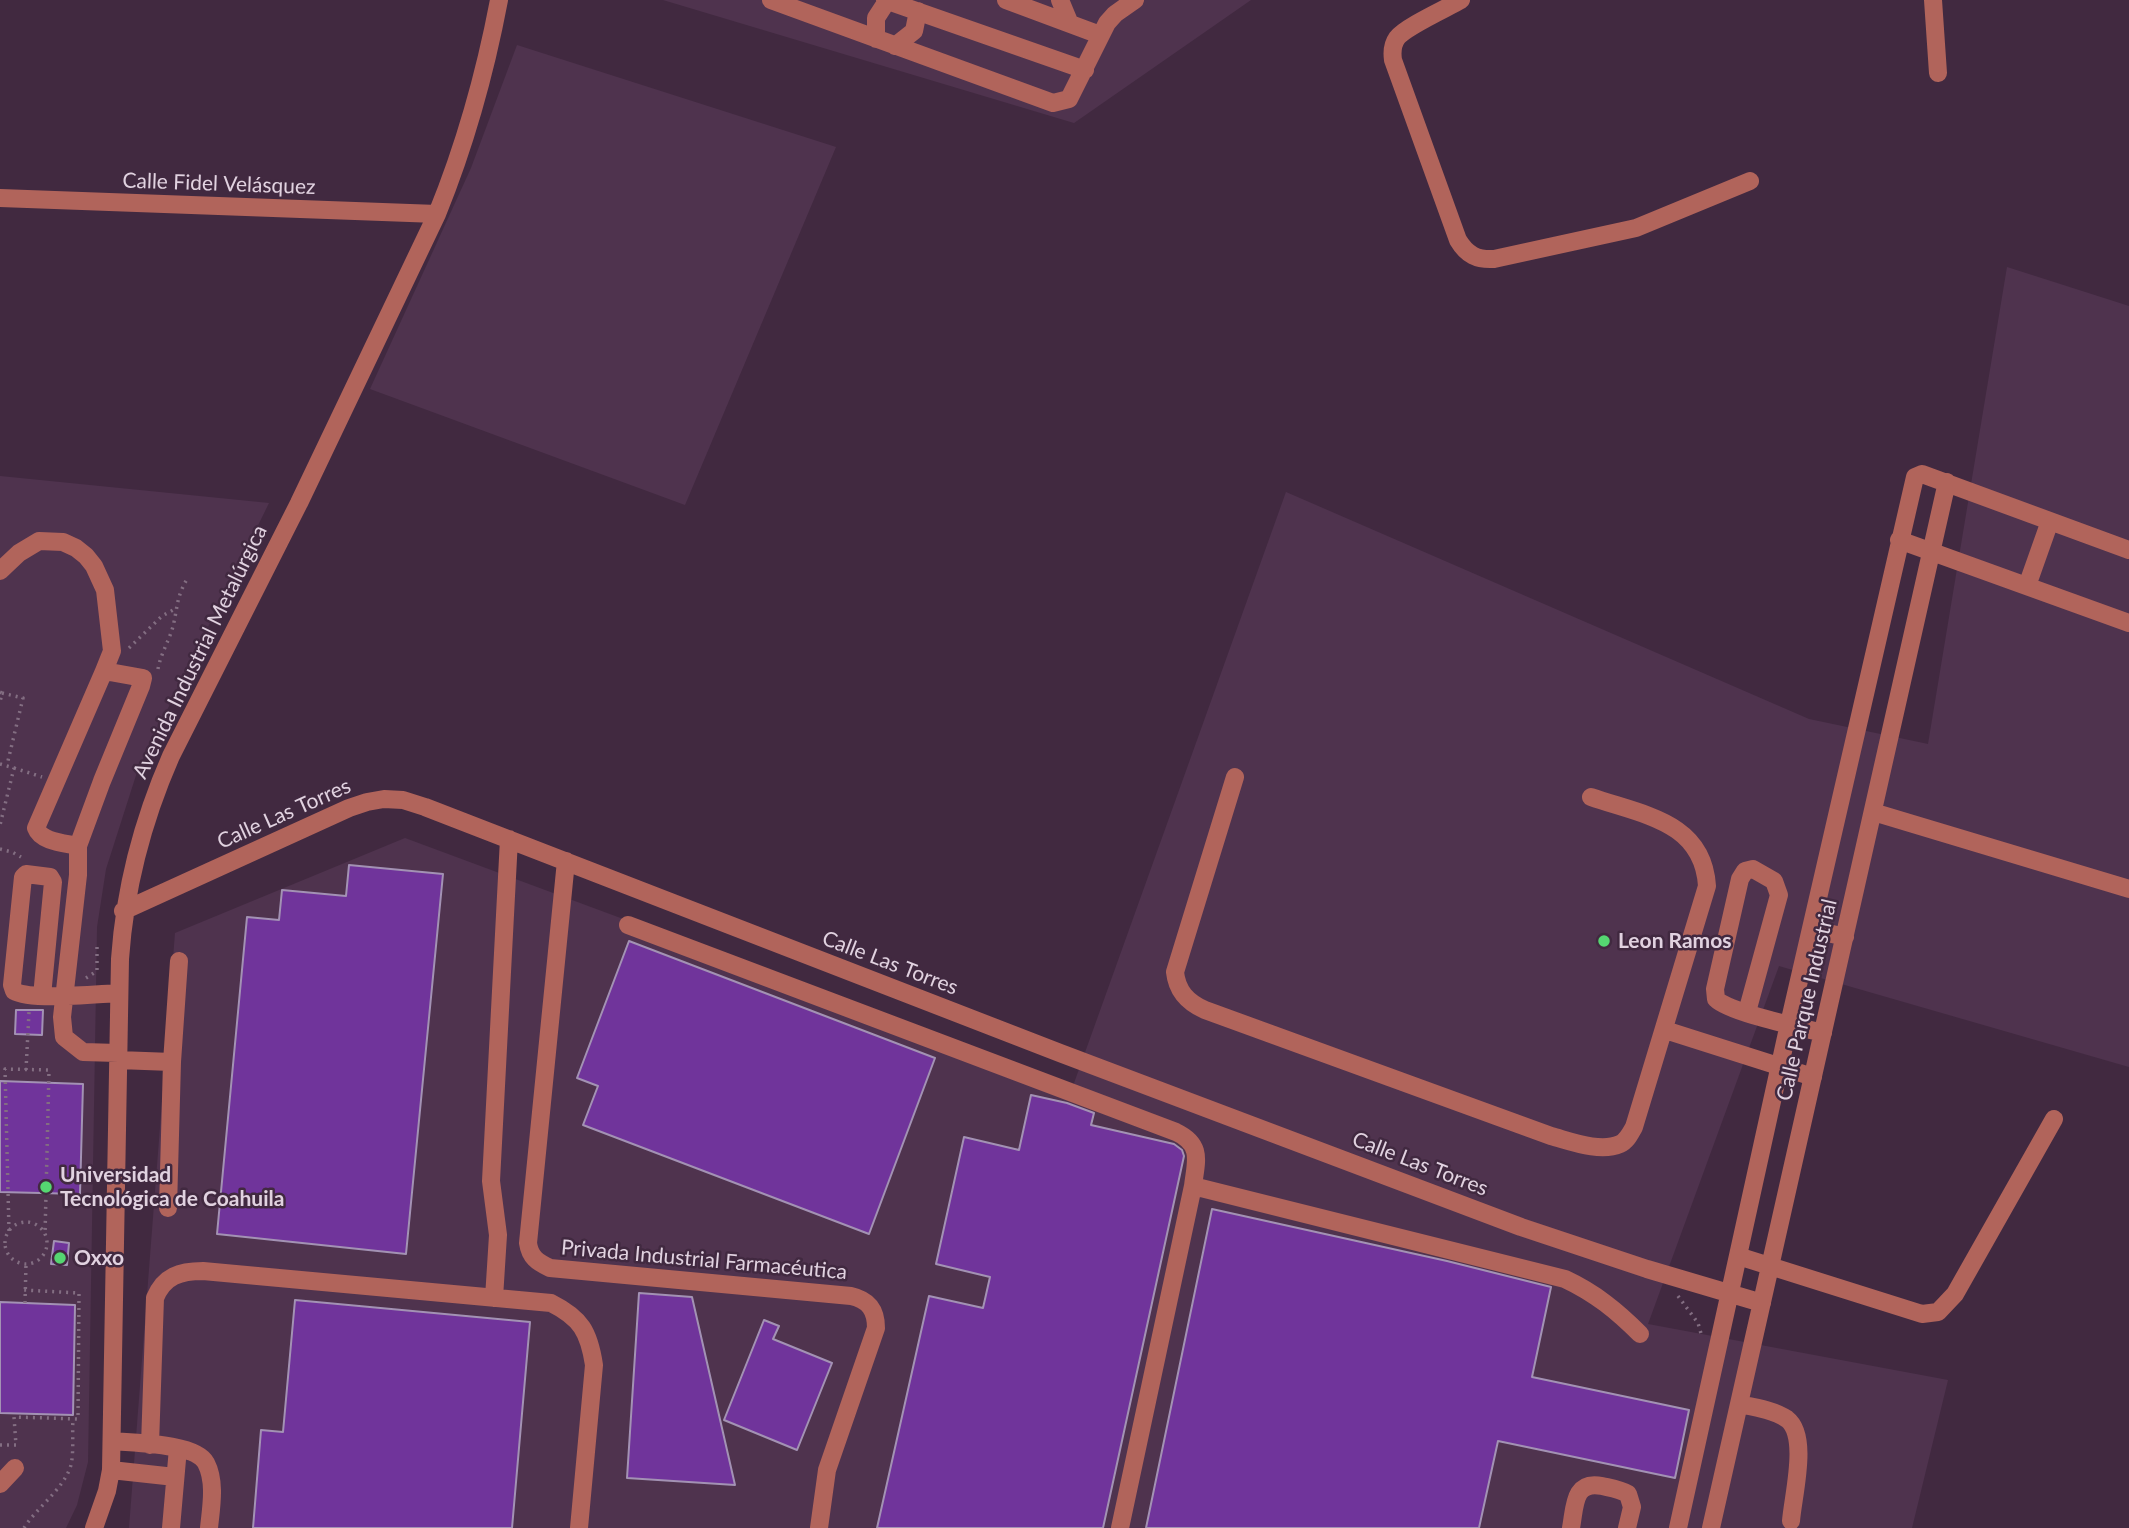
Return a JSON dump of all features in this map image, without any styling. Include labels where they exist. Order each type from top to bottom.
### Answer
[{"type":"street","name":"Avenida Industrial Metalúrgica","points":[[94,1528],[107,1491],[113,1441],[119,993],[123,911],[138,844],[171,756],[299,503],[437,214],[475,105],[499,0]]},
{"type":"street","points":[[771,0],[1053,103],[1069,99],[1100,35],[1115,14],[1135,0]]},
{"type":"street","points":[[1006,0],[1100,35]]},
{"type":"street","points":[[1060,0],[1070,24]]},
{"type":"street","points":[[1461,0],[1402,33],[1392,52],[1458,240],[1473,257],[1482,260],[1494,259],[1613,234],[1688,208],[1750,181]]},
{"type":"street","points":[[1933,0],[1938,73]]},
{"type":"street","points":[[876,39],[876,18],[899,4]]},
{"type":"street","points":[[895,46],[914,31],[899,4]]},
{"type":"street","points":[[899,4],[1085,70]]},
{"type":"street","name":"Calle Fidel Velásquez","points":[[0,198],[437,214]]},
{"type":"street","name":"Calle Parque Industrial","points":[[1678,1528],[1899,540],[1913,481],[1922,474],[1948,482],[1711,1528]]},
{"type":"street","points":[[1948,482],[2129,550]]},
{"type":"street","points":[[2027,586],[2050,520]]},
{"type":"street","points":[[1899,540],[2129,623]]},
{"type":"street","points":[[0,571],[19,553],[40,541],[63,542],[86,556],[94,566],[104,590],[112,672],[37,825],[37,832],[42,837],[78,846]]},
{"type":"street","points":[[112,672],[142,678],[142,686],[102,780],[78,846],[78,874],[62,1017],[64,1037],[83,1052],[172,1062]]},
{"type":"street","points":[[1235,777],[1175,972],[1177,986],[1184,995],[1196,1005],[1551,1136],[1604,1147],[1618,1145],[1628,1139],[1634,1127],[1705,900],[1706,873],[1701,856],[1677,828],[1591,797]]},
{"type":"street","name":"Calle Las Torres","points":[[123,911],[367,802],[403,800],[1508,1222],[1647,1269],[1762,1303]]},
{"type":"street","points":[[1872,812],[2129,889]]},
{"type":"street","points":[[494,1298],[498,1235],[491,1181],[509,839]]},
{"type":"street","name":"Privada Industrial Farmacéutica","points":[[566,861],[529,1252],[537,1262],[550,1268],[851,1296],[861,1298],[869,1304],[873,1310],[876,1328],[827,1470],[819,1528]]},
{"type":"street","points":[[1747,1012],[1779,895],[1774,881],[1753,869],[1741,874],[1715,989],[1716,999],[1721,1004],[1747,1012],[1789,1024],[1823,1033]]},
{"type":"street","points":[[42,996],[53,881],[50,877],[26,874],[23,877],[13,988],[19,994],[42,996],[119,993]]},
{"type":"street","points":[[628,925],[1187,1137],[1196,1153],[1193,1186],[1120,1528]]},
{"type":"street","points":[[1811,929],[1844,936]]},
{"type":"street","points":[[168,1208],[172,1062],[179,961]]},
{"type":"street","points":[[1665,1030],[1813,1077]]},
{"type":"street","points":[[1738,1256],[1922,1314],[1938,1312],[1955,1294],[2054,1119]]},
{"type":"street","points":[[1193,1186],[1565,1279],[1614,1307],[1640,1334]]},
{"type":"street","points":[[149,1445],[155,1298],[159,1288],[176,1274],[203,1271],[551,1303],[566,1310],[579,1321],[590,1340],[594,1364],[579,1528]]},
{"type":"street","points":[[1739,1404],[1783,1416],[1795,1428],[1799,1443],[1791,1521]]},
{"type":"street","points":[[113,1441],[196,1452],[206,1463],[211,1480],[209,1528]]},
{"type":"street","points":[[171,1528],[178,1448]]},
{"type":"street","points":[[0,1484],[15,1468]]},
{"type":"street","points":[[111,1470],[176,1477]]},
{"type":"street","points":[[1571,1528],[1578,1493],[1586,1485],[1592,1484],[1623,1490],[1629,1494],[1632,1507],[1627,1528]]},
{"type":"path","points":[[142,686],[150,686],[157,673],[161,654],[174,622],[176,602],[187,579]]},
{"type":"path","points":[[112,672],[130,645],[162,616],[175,609]]},
{"type":"path","points":[[0,702],[1,692],[23,698],[7,765]]},
{"type":"path","points":[[0,764],[40,776],[54,786]]},
{"type":"path","points":[[0,825],[14,768]]},
{"type":"path","points":[[26,1070],[29,1010]]},
{"type":"path","points":[[9,1231],[5,1069],[49,1070],[46,1246],[38,1260],[26,1264],[19,1263],[8,1254],[2,1240],[16,1224],[30,1222],[45,1235]]},
{"type":"path","points":[[46,1246],[52,1252]]},
{"type":"path","points":[[25,1303],[26,1264]]},
{"type":"path","points":[[0,1445],[16,1445],[14,1418],[78,1419],[79,1293],[24,1290]]},
{"type":"path","points":[[1671,1290],[1686,1304],[1698,1323],[1706,1346]]},
{"type":"path","points":[[24,1528],[71,1465],[72,1419]]},
{"type":"shaded area","points":[[663,0],[1251,0],[1074,123]]},
{"type":"shaded area","points":[[517,45],[836,147],[685,505],[370,389],[471,168]]},
{"type":"shaded area","points":[[2007,267],[2129,306],[2129,1067],[1779,966],[1648,1324],[1948,1380],[1912,1528],[129,1528],[175,933],[405,838],[1073,1086],[1286,492],[1809,719],[1928,744]]},
{"type":"shaded area","name":"Universidad Tecnológica de Coahuila","points":[[0,476],[269,503],[138,769],[106,869],[97,927],[88,1462],[77,1505],[66,1528],[0,1528]]},
{"type":"building","points":[[349,865],[443,874],[406,1254],[217,1234],[247,917],[279,920],[282,890],[346,896]]},
{"type":"building","points":[[629,941],[935,1058],[869,1234],[583,1125],[598,1086],[577,1078]]},
{"type":"building","points":[[16,1010],[43,1010],[42,1035],[15,1034]]},
{"type":"building","points":[[0,1081],[83,1084],[80,1194],[0,1192]]},
{"type":"building","points":[[1031,1095],[1067,1103],[1094,1113],[1091,1125],[1174,1144],[1182,1150],[1184,1156],[1103,1528],[877,1528],[929,1296],[983,1308],[990,1277],[936,1264],[964,1137],[1019,1150]]},
{"type":"building","points":[[1212,1209],[1551,1287],[1532,1377],[1689,1410],[1675,1478],[1498,1441],[1479,1528],[1146,1528]]},
{"type":"building","name":"Oxxo","points":[[54,1241],[69,1243],[67,1265],[51,1264]]},
{"type":"building","points":[[639,1293],[692,1297],[735,1485],[627,1478]]},
{"type":"building","points":[[295,1300],[530,1322],[512,1528],[253,1528],[261,1430],[283,1432]]},
{"type":"building","points":[[0,1302],[75,1305],[73,1415],[0,1413]]},
{"type":"building","points":[[764,1320],[779,1326],[773,1339],[832,1363],[797,1450],[724,1420]]},
{"type":"place","name":"Leon Ramos","points":[[1604,941]]},
{"type":"place","name":"Universidad Tecnológica de Coahuila","points":[[46,1187]]},
{"type":"place","name":"Oxxo","points":[[60,1258]]}]
